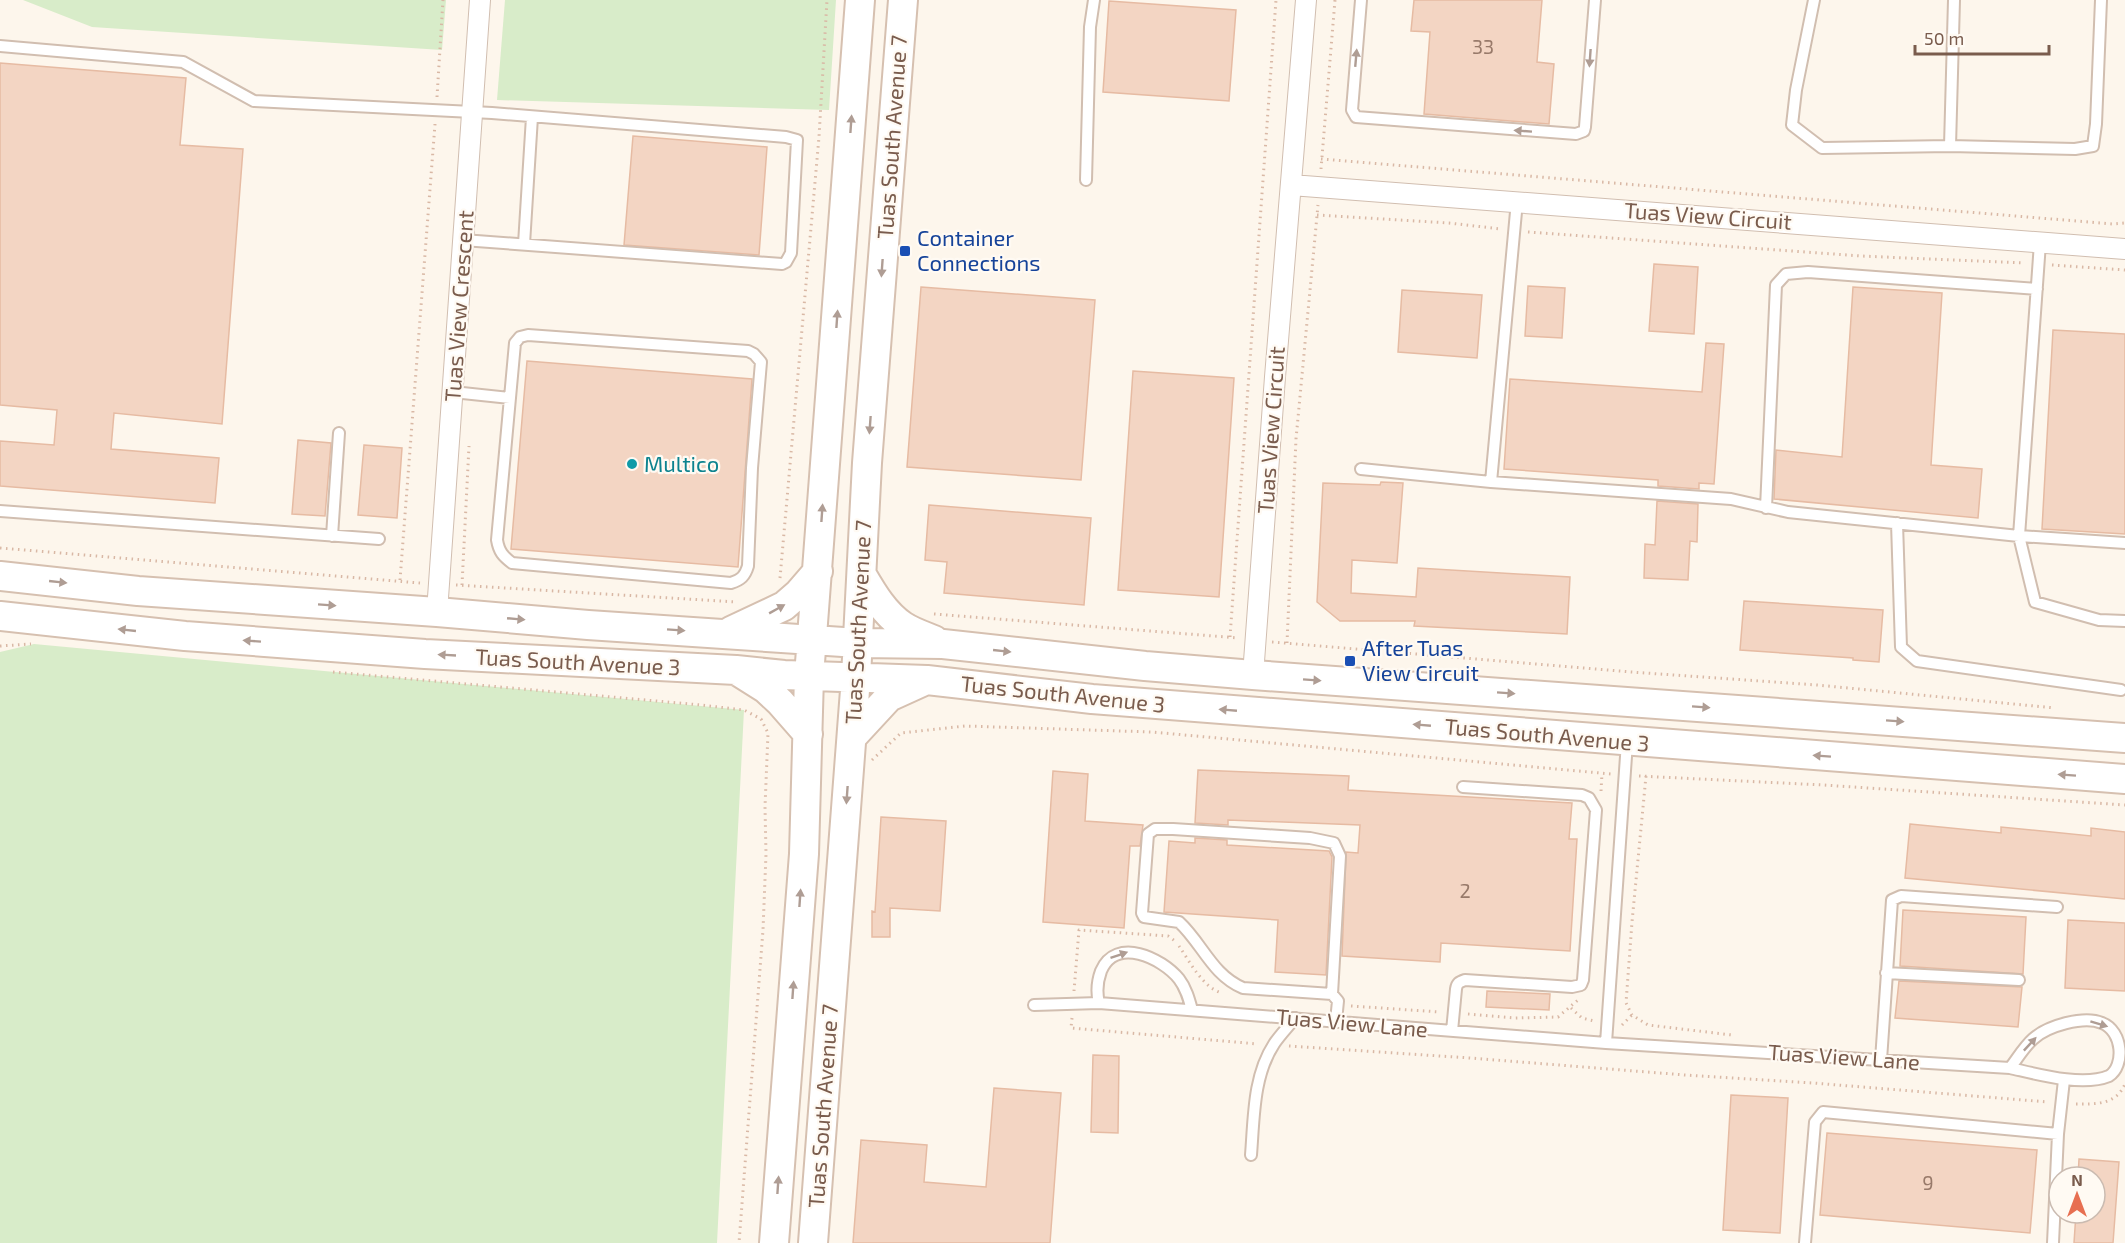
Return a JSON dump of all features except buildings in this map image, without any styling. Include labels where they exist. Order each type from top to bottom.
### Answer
[{"type":"street","name":"Tuas View Crescent","points":[[438,598],[480,0]]},
{"type":"street","name":"Tuas South Avenue 7","points":[[774,1243],[804,854],[809,676],[860,0]]},
{"type":"street","name":"Tuas South Avenue 7","points":[[813,1243],[852,736],[867,463],[903,0]]},
{"type":"street","name":"Tuas View Circuit","points":[[1253,675],[1306,0]]},
{"type":"street","name":"Tuas View Circuit","points":[[1291,185],[2125,249]]},
{"type":"street","points":[[726,633],[784,606],[818,572]]},
{"type":"street","points":[[862,575],[879,603],[904,627],[944,644]]},
{"type":"street","name":"Tuas South Avenue 3","points":[[0,576],[138,591],[438,598],[588,625],[858,643],[944,644],[1145,666],[1253,675],[2125,738]]},
{"type":"street","name":"Tuas South Avenue 3","points":[[0,616],[196,637],[425,654],[736,670],[809,676],[927,680],[1104,700],[2125,779]]},
{"type":"street","points":[[736,670],[766,689],[808,734]]},
{"type":"street","points":[[852,736],[889,697],[927,680]]},
{"type":"lane","points":[[1086,180],[1090,27],[1094,0]]},
{"type":"lane","points":[[1361,0],[1352,110],[1356,117],[1576,134],[1584,131],[1585,127],[1595,0]]},
{"type":"lane","points":[[1814,0],[1792,125],[1822,147],[1950,146],[2075,149],[2093,146],[2101,0]]},
{"type":"lane","points":[[1950,146],[1954,0]]},
{"type":"lane","points":[[0,46],[183,62],[254,101],[473,112],[786,137],[794,138],[798,145],[791,253],[786,262],[782,264],[463,240]]},
{"type":"lane","points":[[524,244],[532,117]]},
{"type":"lane","points":[[1491,482],[1517,201]]},
{"type":"lane","points":[[2040,243],[2019,536],[2035,602],[2099,620],[2125,621]]},
{"type":"lane","points":[[1766,508],[1776,285],[1786,274],[1808,272],[2037,289]]},
{"type":"lane","points":[[528,335],[748,351],[754,354],[761,362],[752,468],[748,566],[745,575],[731,583],[512,563],[499,550],[497,540],[510,398],[515,343],[520,337],[528,335]]},
{"type":"lane","points":[[453,392],[510,398]]},
{"type":"lane","points":[[332,536],[339,433]]},
{"type":"lane","points":[[1360,469],[1491,482],[1731,499],[1766,508],[1897,523],[2019,536],[2125,543]]},
{"type":"lane","points":[[0,511],[379,539]]},
{"type":"lane","points":[[1897,523],[1901,647],[1917,661],[2121,690]]},
{"type":"lane","points":[[1606,1043],[1627,742]]},
{"type":"lane","points":[[1452,1031],[1457,984],[1465,980],[1572,987],[1581,985],[1596,810],[1588,798],[1582,795],[1463,787]]},
{"type":"lane","points":[[1332,994],[1340,856],[1334,843],[1310,838],[1173,829],[1155,829],[1148,834],[1142,913],[1144,917],[1179,922],[1209,961],[1237,986],[1251,989],[1332,994],[1336,998],[1336,1022]]},
{"type":"lane","points":[[1881,1060],[1890,904],[1896,898],[1901,896],[2057,907]]},
{"type":"lane","points":[[1099,1003],[1096,992],[1098,979],[1104,966],[1110,957],[1128,952],[1144,955],[1167,967],[1181,981],[1192,1010]]},
{"type":"lane","points":[[1886,973],[2019,980]]},
{"type":"lane","name":"Tuas View Lane","points":[[1034,1005],[1099,1003],[1606,1043],[2010,1068],[2064,1080],[2110,1076],[2121,1066],[2124,1058],[2121,1041],[2113,1030],[2101,1022],[2080,1021],[2054,1026],[2033,1039],[2010,1068]]},
{"type":"lane","points":[[1251,1155],[1256,1092],[1262,1071],[1273,1046],[1295,1018]]},
{"type":"lane","points":[[2053,1243],[2058,1134],[2064,1080]]},
{"type":"lane","points":[[1805,1243],[1815,1122],[1823,1112],[2058,1134]]},
{"type":"path","points":[[400,580],[444,0]]},
{"type":"path","points":[[778,582],[819,137],[827,0]]},
{"type":"path","points":[[1230,637],[1276,0]]},
{"type":"path","points":[[1287,643],[1296,439],[1335,0]]},
{"type":"path","points":[[812,136],[819,137]]},
{"type":"path","points":[[1322,159],[2102,223],[2125,223]]},
{"type":"path","points":[[1317,215],[1449,223],[1514,231],[1861,256],[2125,270]]},
{"type":"path","points":[[0,548],[400,580],[438,598],[744,601]]},
{"type":"path","points":[[928,614],[1230,637],[1631,672],[1817,685],[2066,709]]},
{"type":"path","points":[[0,646],[34,644]]},
{"type":"path","points":[[330,672],[744,710],[761,719],[768,733],[766,854],[758,996],[739,1243]]},
{"type":"path","points":[[1601,795],[1602,773]]},
{"type":"path","points":[[1646,776],[1626,1003],[1632,1015],[1648,1025],[1739,1036]]},
{"type":"path","points":[[1823,785],[2125,805]]},
{"type":"path","points":[[1216,992],[1225,994]]},
{"type":"path","points":[[1337,1005],[1515,1018],[1558,1017],[1579,999]]},
{"type":"path","points":[[1813,1083],[2095,1104],[2110,1101],[2121,1092],[2125,1084]]},
{"type":"green space","points":[[23,0],[446,0],[442,50],[92,27]]},
{"type":"green space","points":[[505,0],[836,0],[829,110],[497,100]]},
{"type":"green space","points":[[34,644],[744,710],[717,1243],[0,1243],[0,652]]},
{"type":"place","name":"Container Connections","points":[[905,251]]},
{"type":"place","name":"Multico","points":[[632,464]]},
{"type":"place","name":"After Tuas View Circuit","points":[[1350,661]]}]
